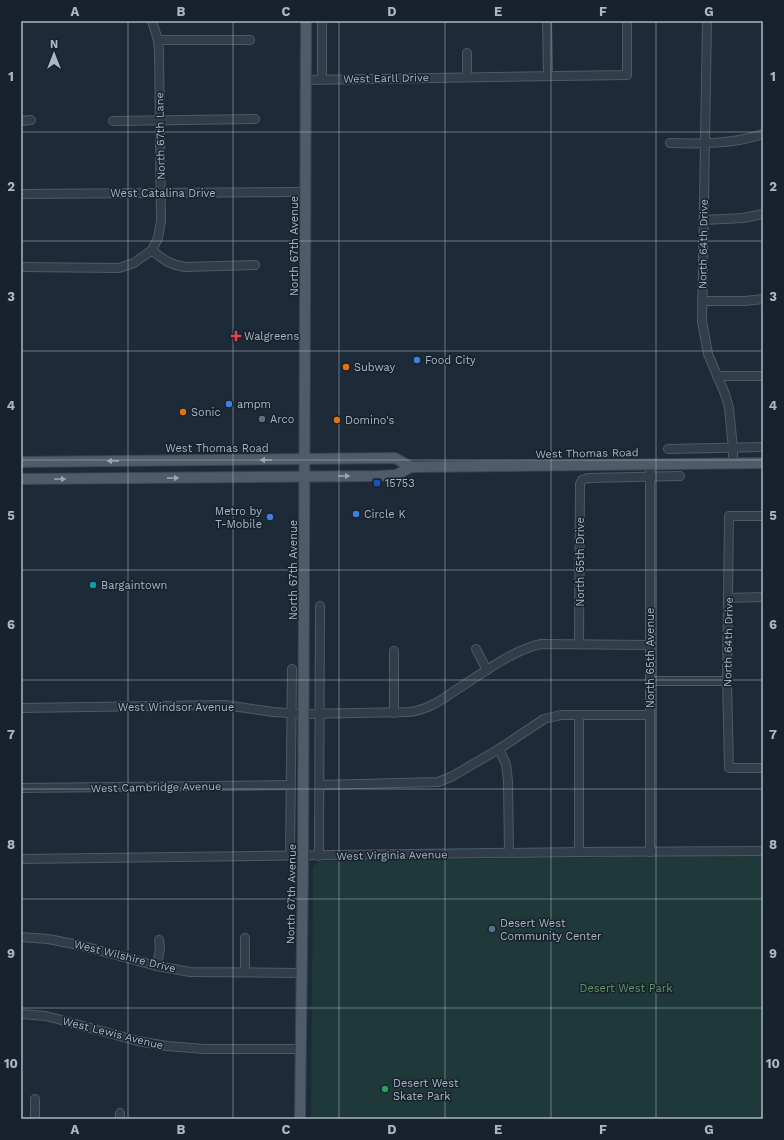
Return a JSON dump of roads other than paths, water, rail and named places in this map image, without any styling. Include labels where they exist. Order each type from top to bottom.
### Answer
[{"type":"main road","name":"North 67th Avenue","points":[[300,1119],[304,714],[306,21]]},
{"type":"main road","name":"West Thomas Road","points":[[21,462],[395,458],[411,467]]},
{"type":"main road","name":"West Thomas Road","points":[[21,479],[305,477],[396,475],[411,467],[763,463]]},
{"type":"street","name":"North 67th Lane","points":[[152,21],[158,40],[160,193],[160,231],[156,244],[152,250]]},
{"type":"street","points":[[322,21],[322,79]]},
{"type":"street","points":[[547,21],[548,76]]},
{"type":"street","name":"West Earll Drive","points":[[306,80],[627,75],[627,21]]},
{"type":"street","name":"North 64th Drive","points":[[707,21],[702,302],[704,332],[708,354],[725,394],[729,408],[734,448],[733,463]]},
{"type":"street","points":[[158,40],[250,40]]},
{"type":"street","points":[[467,52],[467,77]]},
{"type":"street","points":[[113,121],[255,119]]},
{"type":"street","points":[[21,121],[30,120]]},
{"type":"street","points":[[670,143],[704,144],[742,140],[763,134]]},
{"type":"street","name":"West Catalina Drive","points":[[21,194],[306,192]]},
{"type":"street","points":[[704,220],[735,219],[763,214]]},
{"type":"street","points":[[21,267],[118,268],[134,263],[152,250],[161,258],[175,266],[255,265]]},
{"type":"street","points":[[702,302],[763,299]]},
{"type":"street","points":[[717,376],[763,376]]},
{"type":"street","points":[[668,449],[763,447]]},
{"type":"street","name":"North 65th Avenue","points":[[650,465],[650,852]]},
{"type":"street","points":[[650,476],[680,476]]},
{"type":"street","name":"North 65th Drive","points":[[579,644],[580,484],[582,480],[588,478],[650,476]]},
{"type":"street","name":"North 64th Drive","points":[[763,516],[729,516],[728,598],[728,768],[763,768]]},
{"type":"street","points":[[728,598],[763,597]]},
{"type":"street","points":[[319,856],[320,606]]},
{"type":"street","name":"West Windsor Avenue","points":[[21,708],[225,705],[273,712],[304,714],[394,713],[418,711],[435,704],[488,670],[519,652],[533,646],[541,644],[650,645]]},
{"type":"street","points":[[476,649],[488,670]]},
{"type":"street","points":[[394,651],[394,713]]},
{"type":"street","name":"North 67th Avenue","points":[[290,856],[292,669]]},
{"type":"street","points":[[650,681],[728,681]]},
{"type":"street","points":[[320,785],[438,782],[451,777],[499,749],[544,719],[560,715],[650,715]]},
{"type":"street","points":[[579,715],[579,852]]},
{"type":"street","points":[[499,749],[506,764],[508,781],[509,853]]},
{"type":"street","name":"West Cambridge Avenue","points":[[21,788],[291,786]]},
{"type":"street","name":"West Virginia Avenue","points":[[21,859],[763,851]]},
{"type":"street","name":"West Wilshire Drive","points":[[21,937],[48,939],[80,945],[157,966],[190,972],[302,973]]},
{"type":"street","points":[[245,938],[245,972]]},
{"type":"street","points":[[157,966],[160,948],[159,940]]},
{"type":"street","name":"West Lewis Avenue","points":[[21,1014],[46,1016],[138,1041],[167,1046],[204,1049],[301,1049]]},
{"type":"street","points":[[35,1099],[36,1119]]},
{"type":"place","name":"Walgreens","points":[[236,336]]},
{"type":"place","name":"Food City","points":[[417,360]]},
{"type":"place","name":"Subway","points":[[346,367]]},
{"type":"place","name":"ampm","points":[[229,404]]},
{"type":"place","name":"Sonic","points":[[183,412]]},
{"type":"place","name":"Arco","points":[[262,419]]},
{"type":"place","name":"Domino's","points":[[337,420]]},
{"type":"place","name":"15753","points":[[377,483]]},
{"type":"place","name":"Circle K","points":[[356,514]]},
{"type":"place","name":"Metro by T-Mobile","points":[[270,517]]},
{"type":"place","name":"Bargaintown","points":[[93,585]]},
{"type":"place","name":"Desert West Community Center","points":[[492,929]]},
{"type":"place","name":"Desert West Skate Park","points":[[385,1089]]},
{"type":"park label","name":"Desert West Park","points":[[626,988]]}]
